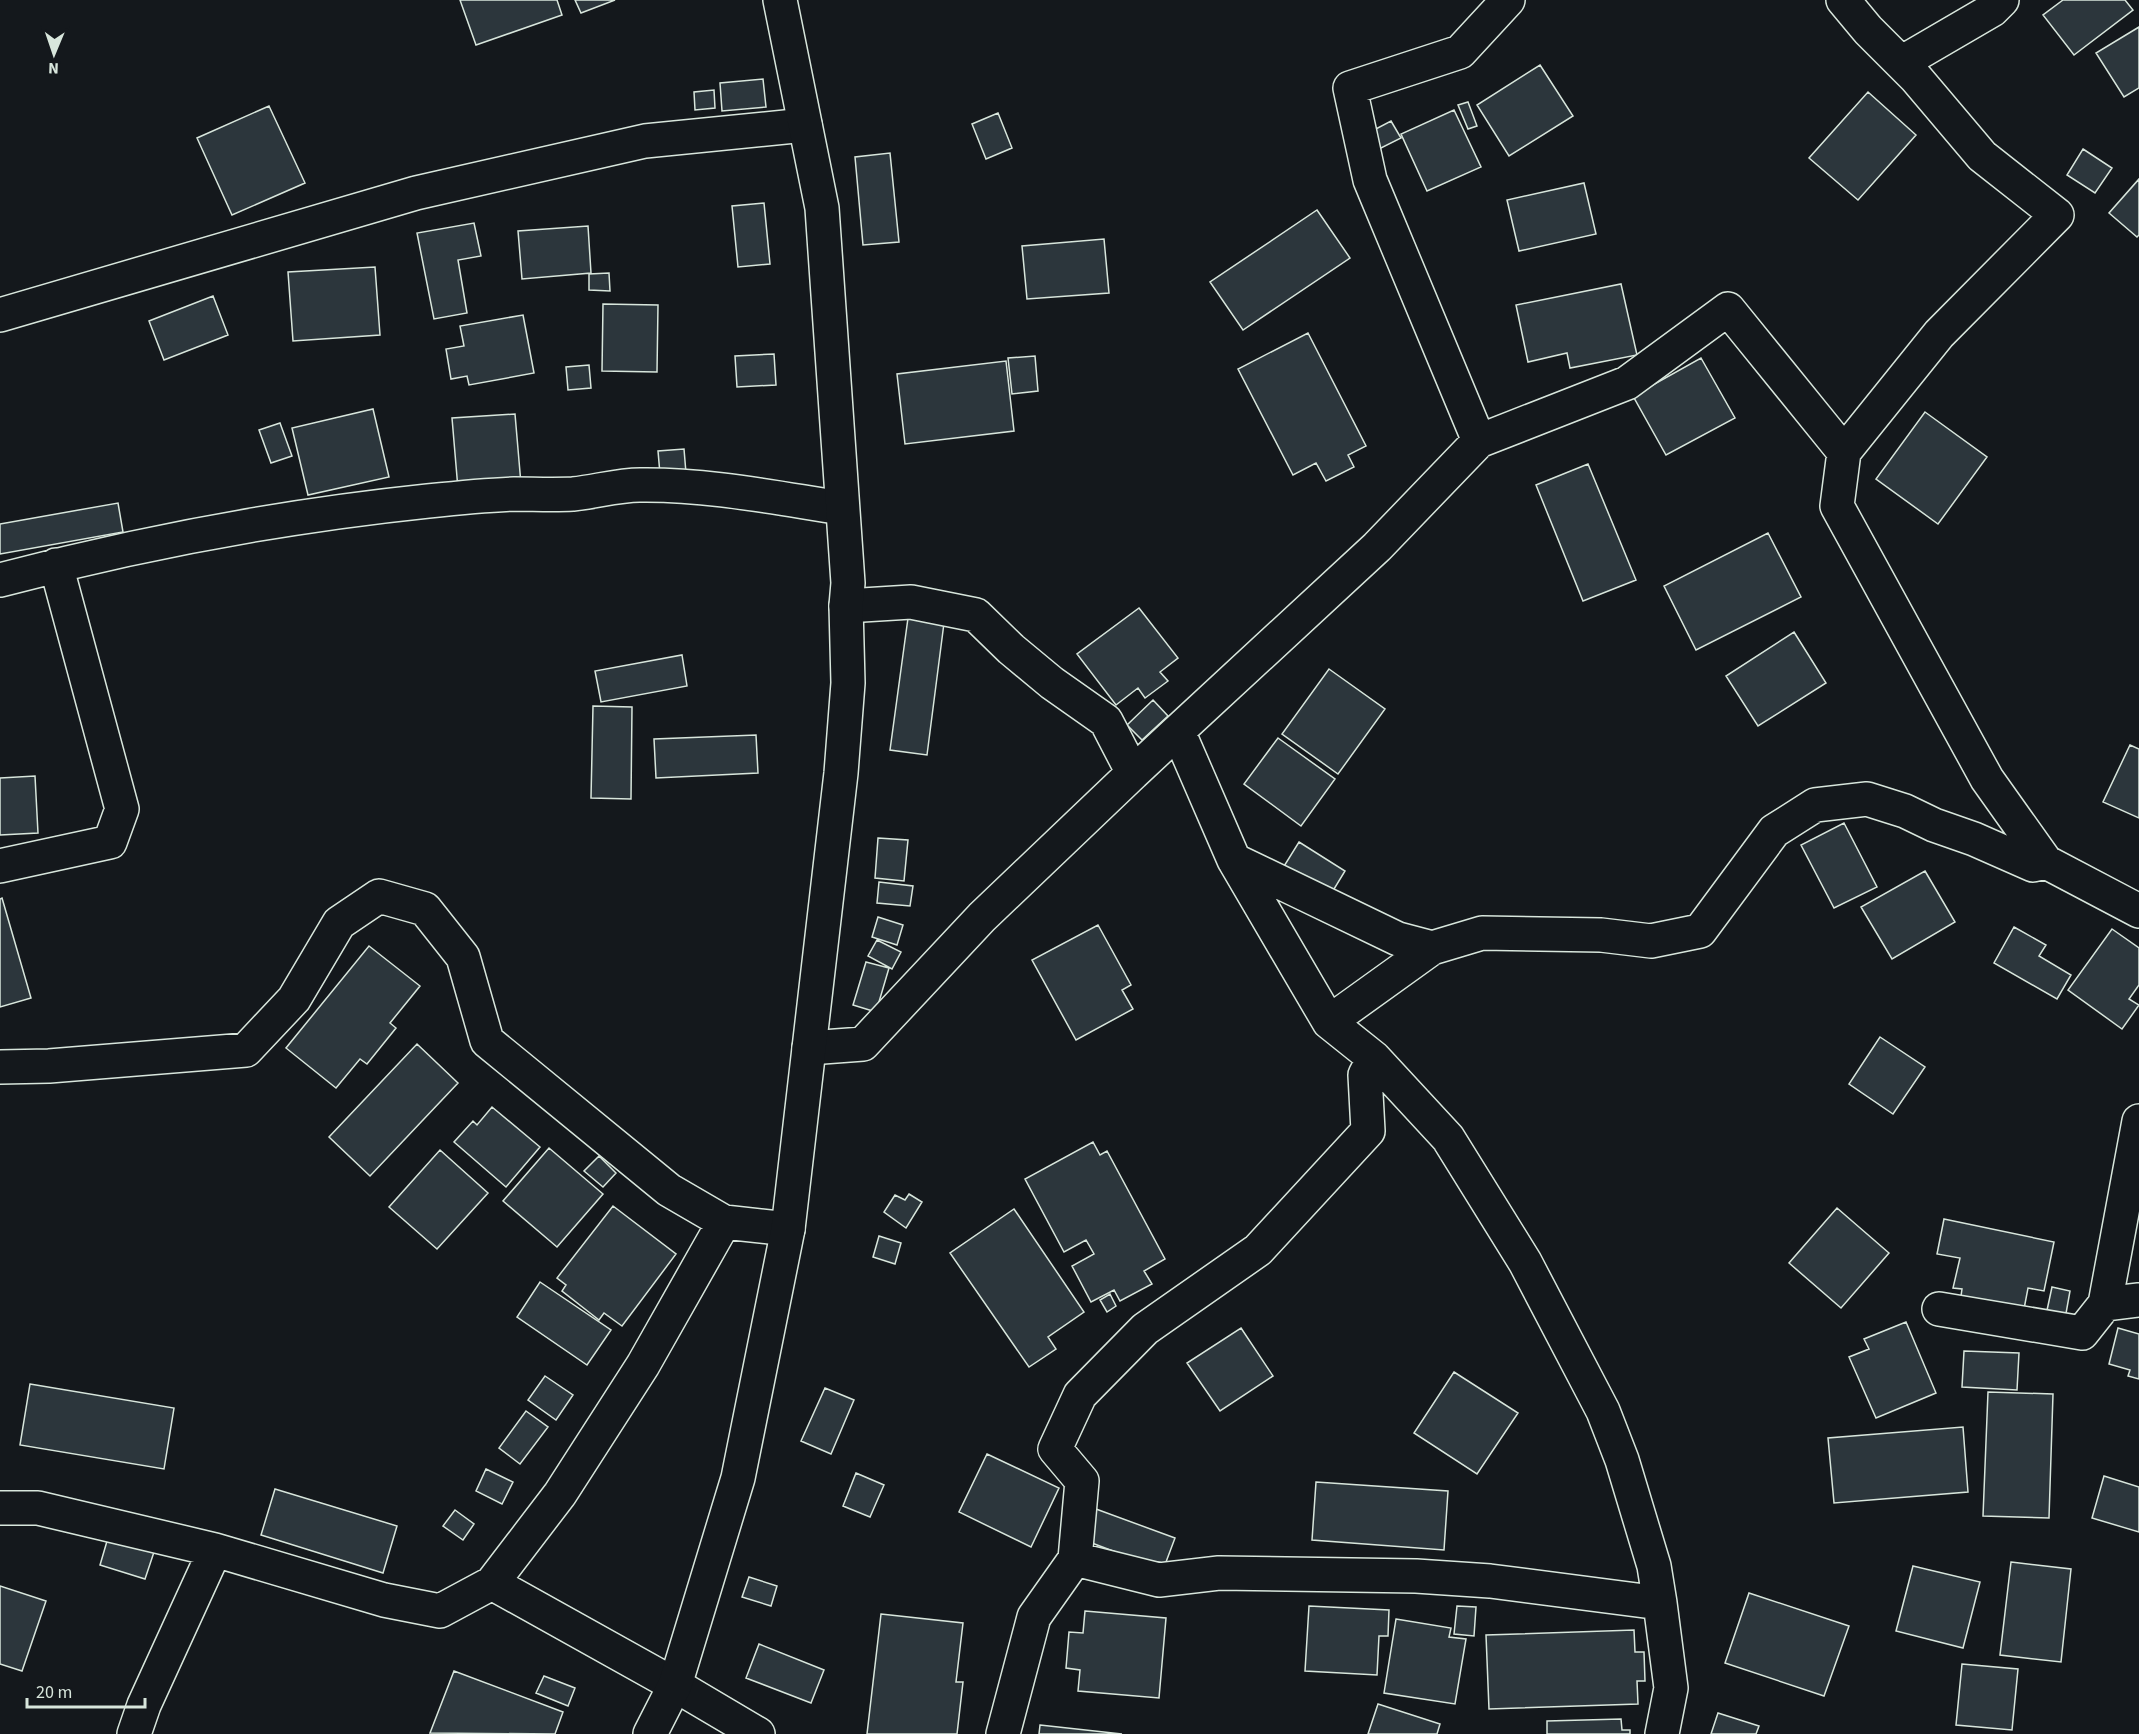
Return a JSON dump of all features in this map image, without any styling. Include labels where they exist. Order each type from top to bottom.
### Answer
[{"type":"street","points":[[650,1734],[675,1685],[738,1478],[788,1229],[839,784],[848,683],[846,606],[848,583],[822,208],[780,0]]},
{"type":"street","points":[[1479,441],[1370,180],[1350,88],[1460,52],[1508,0]]},
{"type":"street","points":[[1843,0],[1868,30],[1916,78],[1982,156],[2056,215],[1939,334],[1844,452],[1837,506],[1988,779],[2046,862],[2139,911]]},
{"type":"street","points":[[1901,63],[1992,10],[2002,0]]},
{"type":"street","points":[[0,315],[416,193],[645,141],[805,124]]},
{"type":"street","points":[[809,1048],[863,1044],[982,917],[1133,773],[1377,547],[1479,441],[1627,383],[1728,309],[1844,452]]},
{"type":"street","points":[[0,580],[144,546],[335,512],[512,494],[573,494],[639,485],[704,488],[843,508]]},
{"type":"street","points":[[0,866],[110,842],[122,809],[56,565]]},
{"type":"street","points":[[846,606],[911,602],[976,615],[1011,650],[1106,721],[1133,773]]},
{"type":"street","points":[[1178,731],[1234,860],[1329,1022],[1374,1058],[1448,1138],[1525,1262],[1602,1412],[1622,1460],[1654,1566],[1671,1688],[1662,1734]]},
{"type":"street","points":[[1329,1022],[1432,948],[1482,933],[1601,935],[1651,941],[1700,931],[1774,831],[1815,806],[1867,799],[1905,811],[2033,865],[2046,862]]},
{"type":"street","points":[[1234,860],[1398,939],[1432,948]]},
{"type":"street","points":[[0,1067],[49,1066],[246,1050],[294,999],[339,923],[378,896],[426,909],[463,957],[487,1041],[669,1190],[724,1222],[788,1229]]},
{"type":"street","points":[[1003,1734],[1034,1617],[1075,1558],[1083,1481],[1055,1449],[1080,1395],[1145,1329],[1258,1250],[1368,1131],[1365,1075],[1374,1058]]},
{"type":"street","points":[[1939,1309],[2082,1333],[2105,1304],[2139,1121]]},
{"type":"street","points":[[0,1508],[38,1508],[215,1550],[384,1600],[440,1611],[492,1583],[567,1485],[643,1365],[724,1222]]},
{"type":"street","points":[[2105,1304],[2139,1300]]},
{"type":"street","points":[[134,1734],[144,1705],[215,1550]]},
{"type":"street","points":[[1075,1558],[1159,1580],[1219,1574],[1416,1576],[1490,1581],[1660,1603]]},
{"type":"street","points":[[492,1583],[758,1734]]},
{"type":"building","points":[[460,0],[557,0],[562,15],[476,45]]},
{"type":"building","points":[[575,0],[615,0],[581,13]]},
{"type":"building","points":[[2063,0],[2125,0],[2133,10],[2074,55],[2043,15]]},
{"type":"building","points":[[2139,27],[2139,88],[2124,97],[2096,53]]},
{"type":"building","points":[[1540,65],[1573,116],[1509,156],[1477,105]]},
{"type":"building","points":[[763,79],[766,107],[722,111],[720,83]]},
{"type":"building","points":[[714,90],[715,108],[695,110],[694,92]]},
{"type":"building","points":[[1868,92],[1916,135],[1858,200],[1809,158]]},
{"type":"building","points":[[1468,102],[1477,126],[1468,129],[1458,105]]},
{"type":"building","points":[[269,106],[305,183],[232,215],[197,138]]},
{"type":"building","points":[[1454,110],[1481,167],[1427,191],[1401,134]]},
{"type":"building","points":[[998,113],[1012,148],[986,159],[972,124]]},
{"type":"building","points":[[1391,121],[1401,138],[1379,149],[1370,132]]},
{"type":"building","points":[[2083,149],[2112,168],[2095,193],[2067,175]]},
{"type":"building","points":[[890,153],[899,242],[863,245],[855,157]]},
{"type":"building","points":[[2139,179],[2139,235],[2137,237],[2109,213]]},
{"type":"building","points":[[1584,183],[1596,234],[1519,251],[1507,200]]},
{"type":"building","points":[[764,203],[770,264],[738,267],[732,206]]},
{"type":"building","points":[[1317,210],[1350,258],[1243,330],[1210,282]]},
{"type":"building","points":[[474,223],[481,256],[458,260],[467,313],[434,319],[417,233]]},
{"type":"building","points":[[588,226],[591,273],[522,279],[518,231]]},
{"type":"building","points":[[1104,239],[1109,293],[1027,299],[1022,246]]},
{"type":"building","points":[[375,267],[380,335],[293,341],[288,272]]},
{"type":"building","points":[[609,273],[610,291],[589,290],[589,274]]},
{"type":"building","points":[[1621,284],[1637,355],[1570,368],[1567,353],[1528,362],[1516,305]]},
{"type":"building","points":[[213,296],[228,335],[164,360],[149,321]]},
{"type":"building","points":[[603,304],[658,305],[657,372],[602,371]]},
{"type":"building","points":[[523,315],[534,373],[469,385],[467,376],[451,379],[446,349],[464,346],[460,326]]},
{"type":"building","points":[[1308,333],[1366,446],[1348,455],[1354,467],[1326,481],[1316,463],[1293,475],[1238,369]]},
{"type":"building","points":[[774,354],[776,385],[737,387],[735,356]]},
{"type":"building","points":[[1035,356],[1038,391],[1012,394],[1008,358]]},
{"type":"building","points":[[1701,358],[1735,418],[1666,455],[1633,396]]},
{"type":"building","points":[[1006,361],[1014,431],[905,444],[897,374]]},
{"type":"building","points":[[589,365],[591,388],[568,390],[566,367]]},
{"type":"building","points":[[373,409],[389,477],[308,495],[292,428]]},
{"type":"building","points":[[1925,412],[1987,457],[1938,524],[1876,479]]},
{"type":"building","points":[[515,414],[521,484],[458,489],[452,418]]},
{"type":"building","points":[[280,423],[292,456],[271,463],[259,430]]},
{"type":"building","points":[[684,449],[686,473],[660,474],[658,451]]},
{"type":"building","points":[[1588,464],[1636,580],[1583,601],[1536,485]]},
{"type":"building","points":[[118,503],[123,532],[0,554],[0,524]]},
{"type":"building","points":[[1768,533],[1801,597],[1696,650],[1664,586]]},
{"type":"building","points":[[1139,608],[1178,658],[1160,672],[1168,681],[1145,698],[1138,688],[1116,705],[1077,654]]},
{"type":"building","points":[[908,618],[944,623],[927,755],[890,750]]},
{"type":"building","points":[[1794,632],[1826,683],[1758,726],[1726,676]]},
{"type":"building","points":[[682,655],[687,686],[601,702],[595,671]]},
{"type":"building","points":[[1329,669],[1385,709],[1338,774],[1282,734]]},
{"type":"building","points":[[1153,700],[1168,716],[1142,740],[1127,725]]},
{"type":"building","points":[[593,706],[632,707],[631,799],[591,798]]},
{"type":"building","points":[[756,735],[758,773],[656,778],[654,739]]},
{"type":"building","points":[[1278,738],[1335,779],[1301,826],[1244,784]]},
{"type":"building","points":[[2130,745],[2139,749],[2139,818],[2103,802]]},
{"type":"building","points":[[35,776],[38,833],[0,835],[0,778]]},
{"type":"building","points":[[1844,823],[1877,887],[1834,908],[1801,845]]},
{"type":"building","points":[[878,838],[908,840],[904,881],[875,878]]},
{"type":"building","points":[[1299,842],[1345,871],[1328,899],[1281,871]]},
{"type":"building","points":[[1925,871],[1955,922],[1892,959],[1861,907]]},
{"type":"building","points":[[879,882],[913,886],[910,906],[877,903]]},
{"type":"building","points":[[2,898],[31,998],[0,1007],[0,899]]},
{"type":"building","points":[[878,917],[903,925],[897,945],[872,937]]},
{"type":"building","points":[[1098,925],[1131,985],[1122,990],[1133,1009],[1076,1040],[1032,960]]},
{"type":"building","points":[[2014,927],[2046,945],[2039,956],[2071,975],[2057,999],[1994,963]]},
{"type":"building","points":[[2112,929],[2139,948],[2139,985],[2129,999],[2139,1005],[2122,1029],[2068,990]]},
{"type":"building","points":[[877,940],[901,952],[892,969],[868,956]]},
{"type":"building","points":[[369,946],[420,986],[390,1023],[396,1028],[367,1064],[360,1059],[336,1088],[286,1048]]},
{"type":"building","points":[[866,962],[889,968],[876,1012],[853,1005]]},
{"type":"building","points":[[1880,1037],[1925,1067],[1893,1114],[1849,1084]]},
{"type":"building","points":[[417,1044],[458,1083],[370,1176],[329,1137]]},
{"type":"building","points":[[492,1107],[540,1147],[506,1187],[454,1142],[473,1121],[477,1125]]},
{"type":"building","points":[[1093,1142],[1100,1155],[1107,1151],[1165,1259],[1144,1271],[1152,1284],[1120,1301],[1114,1290],[1091,1302],[1072,1266],[1094,1254],[1086,1240],[1064,1252],[1025,1179]]},
{"type":"building","points":[[549,1148],[603,1194],[557,1247],[503,1201]]},
{"type":"building","points":[[440,1150],[488,1193],[437,1249],[389,1207]]},
{"type":"building","points":[[599,1156],[616,1173],[603,1187],[584,1171]]},
{"type":"building","points":[[909,1194],[922,1202],[906,1228],[884,1212],[895,1195],[905,1200]]},
{"type":"building","points":[[613,1206],[676,1254],[622,1326],[604,1313],[599,1320],[562,1291],[566,1285],[557,1278]]},
{"type":"building","points":[[1837,1208],[1889,1253],[1841,1308],[1789,1263]]},
{"type":"building","points":[[1014,1209],[1084,1312],[1048,1337],[1056,1349],[1029,1367],[950,1253]]},
{"type":"building","points":[[1944,1219],[2054,1242],[2044,1291],[2028,1288],[2024,1309],[1961,1296],[1962,1289],[1953,1288],[1960,1258],[1937,1254]]},
{"type":"building","points":[[879,1236],[901,1243],[895,1264],[873,1257]]},
{"type":"building","points":[[540,1282],[611,1330],[587,1365],[517,1317]]},
{"type":"building","points":[[2052,1287],[2070,1291],[2065,1319],[2046,1315]]},
{"type":"building","points":[[1110,1294],[1116,1306],[1107,1312],[1100,1300]]},
{"type":"building","points":[[1906,1322],[1936,1393],[1876,1418],[1849,1357],[1869,1349],[1864,1339]]},
{"type":"building","points":[[1241,1328],[1273,1376],[1220,1411],[1187,1363]]},
{"type":"building","points":[[2118,1328],[2139,1334],[2139,1379],[2128,1376],[2130,1370],[2109,1364]]},
{"type":"building","points":[[1964,1351],[2019,1353],[2017,1390],[1962,1387]]},
{"type":"building","points":[[1454,1372],[1518,1413],[1477,1474],[1414,1433]]},
{"type":"building","points":[[545,1376],[573,1395],[556,1420],[528,1400]]},
{"type":"building","points":[[30,1384],[174,1408],[164,1469],[20,1445]]},
{"type":"building","points":[[825,1388],[854,1400],[831,1454],[801,1441]]},
{"type":"building","points":[[1988,1392],[2053,1394],[2049,1518],[1983,1516]]},
{"type":"building","points":[[526,1411],[548,1427],[520,1464],[499,1448]]},
{"type":"building","points":[[1963,1427],[1968,1492],[1834,1503],[1828,1438]]},
{"type":"building","points":[[987,1454],[1059,1488],[1031,1547],[959,1512]]},
{"type":"building","points":[[486,1469],[513,1482],[502,1504],[476,1491]]},
{"type":"building","points":[[856,1473],[884,1485],[870,1517],[843,1506]]},
{"type":"building","points":[[2104,1476],[2139,1487],[2139,1532],[2092,1518]]},
{"type":"building","points":[[1316,1482],[1448,1491],[1444,1550],[1312,1540]]},
{"type":"building","points":[[275,1489],[397,1526],[383,1573],[261,1535]]},
{"type":"building","points":[[1096,1509],[1175,1538],[1163,1570],[1084,1540]]},
{"type":"building","points":[[455,1510],[474,1524],[463,1540],[443,1526]]},
{"type":"building","points":[[110,1531],[156,1546],[145,1579],[100,1565]]},
{"type":"building","points":[[2011,1562],[2071,1569],[2061,1662],[2000,1655]]},
{"type":"building","points":[[1913,1566],[1980,1582],[1963,1648],[1896,1631]]},
{"type":"building","points":[[749,1577],[777,1586],[771,1606],[742,1597]]},
{"type":"building","points":[[0,1586],[46,1601],[22,1671],[0,1664]]},
{"type":"building","points":[[1749,1593],[1849,1626],[1824,1696],[1725,1663]]},
{"type":"building","points":[[1309,1606],[1389,1610],[1388,1636],[1379,1636],[1377,1675],[1305,1671]]},
{"type":"building","points":[[1457,1606],[1476,1607],[1474,1636],[1454,1634]]},
{"type":"building","points":[[1085,1611],[1166,1618],[1159,1698],[1078,1691],[1080,1670],[1066,1668],[1069,1632],[1083,1633]]},
{"type":"building","points":[[881,1614],[963,1623],[956,1682],[963,1682],[957,1734],[867,1734]]},
{"type":"building","points":[[1396,1619],[1451,1628],[1449,1637],[1466,1639],[1455,1704],[1384,1693]]},
{"type":"building","points":[[1634,1630],[1635,1652],[1644,1652],[1645,1681],[1637,1681],[1638,1704],[1489,1709],[1486,1635]]},
{"type":"building","points":[[759,1644],[824,1670],[811,1703],[746,1678]]},
{"type":"building","points":[[1962,1664],[2018,1669],[2012,1730],[1956,1725]]},
{"type":"building","points":[[454,1671],[563,1712],[555,1734],[430,1733]]},
{"type":"building","points":[[544,1676],[575,1688],[568,1706],[536,1693]]},
{"type":"building","points":[[1378,1704],[1440,1724],[1437,1734],[1368,1734]]},
{"type":"building","points":[[1718,1713],[1759,1726],[1756,1734],[1711,1734]]},
{"type":"building","points":[[1621,1719],[1622,1730],[1630,1730],[1630,1734],[1547,1734],[1547,1721]]},
{"type":"building","points":[[1040,1725],[1122,1734],[1039,1734]]}]
